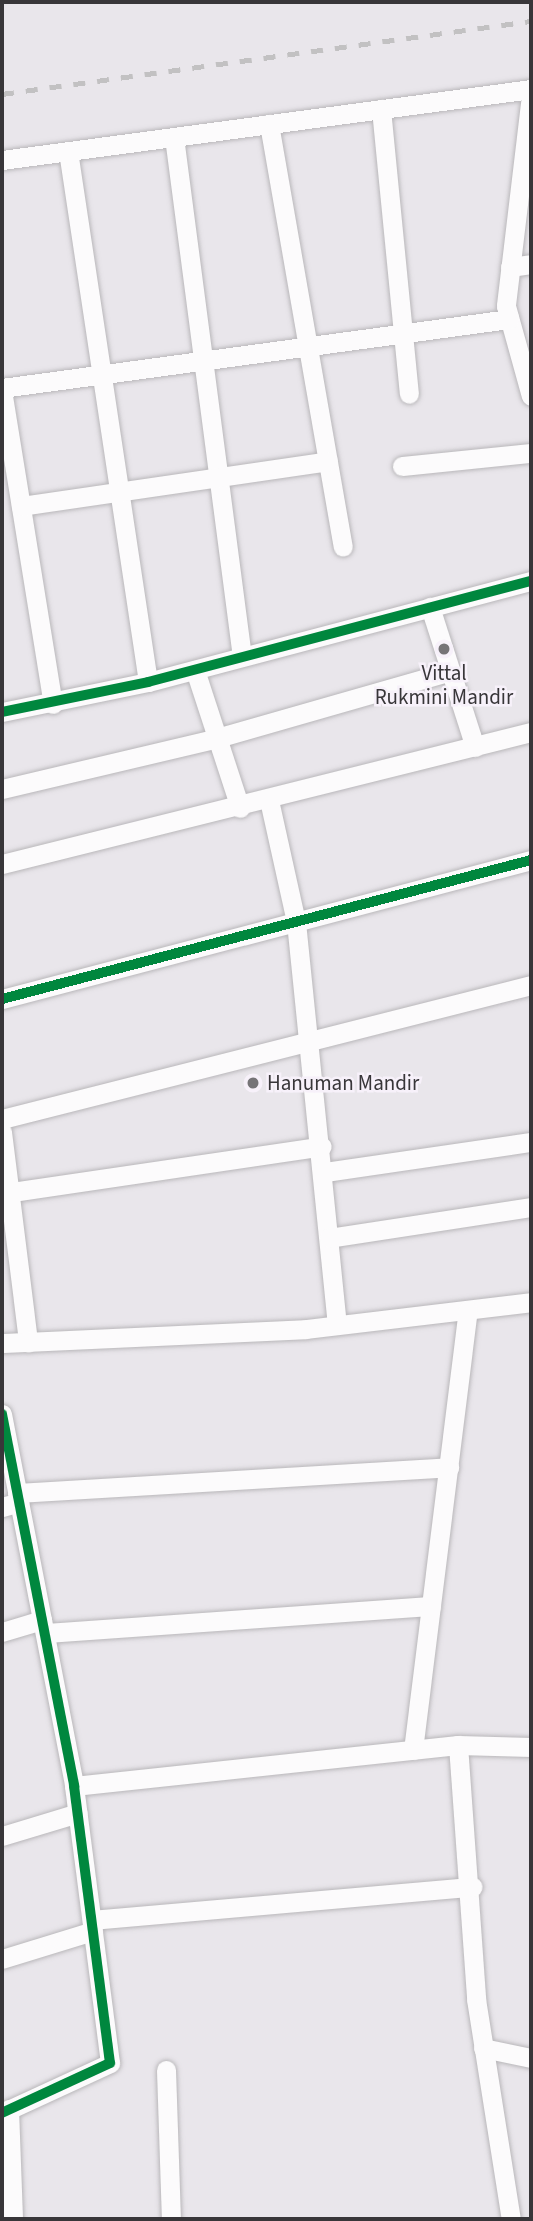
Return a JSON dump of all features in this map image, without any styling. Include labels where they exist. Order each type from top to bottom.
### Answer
[{"type":"street","points":[[2,160],[531,89]]},
{"type":"street","points":[[531,95],[510,267],[509,319],[531,396]]},
{"type":"street","points":[[381,109],[408,394]]},
{"type":"street","points":[[269,124],[343,547]]},
{"type":"street","points":[[174,137],[242,657]]},
{"type":"street","points":[[68,151],[148,682]]},
{"type":"street","points":[[510,267],[531,264]]},
{"type":"street","points":[[53,704],[2,389],[509,319]]},
{"type":"street","points":[[402,466],[531,453]]},
{"type":"street","points":[[21,506],[119,495],[328,461]]},
{"type":"street","points":[[2,712],[53,704],[148,682],[531,580]]},
{"type":"street","points":[[430,607],[475,747]]},
{"type":"street","points":[[195,670],[240,808]]},
{"type":"street","points":[[2,789],[218,738],[451,671]]},
{"type":"street","points":[[2,864],[240,808],[531,732]]},
{"type":"street","points":[[269,800],[296,922],[325,1172],[337,1325]]},
{"type":"street","points":[[2,999],[531,860]]},
{"type":"street","points":[[2,1119],[311,1044],[531,985]]},
{"type":"street","points":[[2,1132],[9,1200],[10,1269],[28,1342]]},
{"type":"street","points":[[325,1172],[531,1142]]},
{"type":"street","points":[[9,1200],[322,1146]]},
{"type":"street","points":[[329,1238],[531,1207]]},
{"type":"street","points":[[2,1343],[337,1325],[531,1302]]},
{"type":"street","points":[[413,1750],[468,1310]]},
{"type":"street","points":[[2,1414],[13,1501],[43,1627],[74,1786],[110,2063],[6,2111],[13,2219]]},
{"type":"street","points":[[13,1501],[449,1467]]},
{"type":"street","points":[[2,1632],[43,1627],[431,1606]]},
{"type":"street","points":[[74,1786],[458,1745],[531,1747]]},
{"type":"street","points":[[458,1745],[473,1887],[483,2048],[510,2219]]},
{"type":"street","points":[[2,1836],[78,1813]]},
{"type":"street","points":[[2,1959],[92,1926],[473,1887]]},
{"type":"street","points":[[483,2048],[531,2058]]},
{"type":"street","points":[[166,2070],[171,2219]]},
{"type":"railway","points":[[2,94],[531,21]]},
{"type":"cycle path","points":[[2,712],[148,682],[531,581]]},
{"type":"cycle path","points":[[2,999],[531,860]]},
{"type":"cycle path","points":[[2,1414],[74,1786],[110,2063],[2,2113]]},
{"type":"place","name":"Vittal Rukmini Mandir","points":[[444,649]]},
{"type":"place","name":"Hanuman Mandir","points":[[253,1083]]}]
